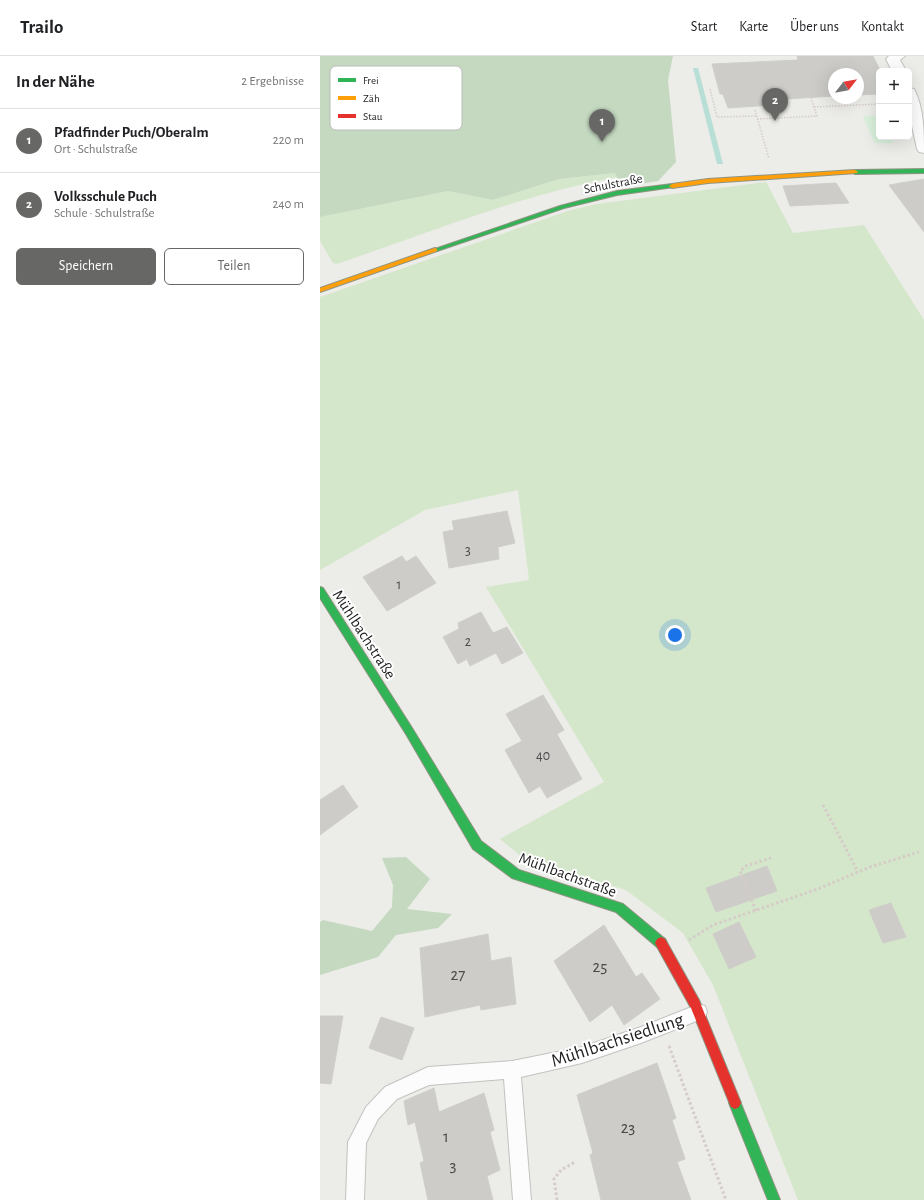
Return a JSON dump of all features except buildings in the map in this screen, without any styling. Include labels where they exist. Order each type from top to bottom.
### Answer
[{"type":"street","points":[[898,56],[894,59],[898,68]]},
{"type":"street","points":[[912,100],[924,149]]},
{"type":"street","name":"Schulstraße","points":[[320,290],[562,207],[617,193],[708,181],[774,176],[868,171],[924,171]]},
{"type":"street","name":"Mühlbachstraße","points":[[320,591],[409,732],[477,845],[516,874],[618,908],[662,943],[699,1012],[774,1200]]},
{"type":"lane","name":"Mühlbachsiedlung","points":[[355,1200],[357,1142],[372,1113],[391,1093],[428,1076],[512,1070],[582,1055],[662,1027],[699,1012]]},
{"type":"lane","points":[[512,1070],[522,1200]]},
{"type":"path","points":[[710,89],[717,117],[756,116]]},
{"type":"path","points":[[757,119],[817,116],[811,98]]},
{"type":"path","points":[[814,107],[876,104]]},
{"type":"path","points":[[754,110],[774,176]]},
{"type":"path","points":[[823,805],[858,872]]},
{"type":"path","points":[[668,956],[688,940],[713,925],[815,890],[870,867],[919,852]]},
{"type":"path","points":[[756,911],[740,871],[746,866],[771,858]]},
{"type":"path","points":[[662,1027],[726,1200]]},
{"type":"path","points":[[557,1200],[554,1179],[561,1170],[575,1162]]},
{"type":"green space","points":[[320,56],[673,56],[668,80],[676,162],[658,181],[621,187],[615,173],[559,179],[493,200],[448,191],[320,217]]},
{"type":"green space","points":[[876,115],[876,140],[892,140],[893,143],[875,143],[863,117]]},
{"type":"green space","points":[[615,173],[617,177],[511,204],[337,264],[333,263],[320,241],[320,217],[448,191],[493,200],[559,179]]},
{"type":"green space","points":[[766,182],[793,233],[864,225],[924,320],[924,1200],[798,1200],[713,985],[683,933],[626,890],[527,861],[500,839],[604,782],[486,587],[529,580],[518,490],[425,510],[320,570],[320,297],[571,210],[597,204]]},
{"type":"green space","points":[[406,857],[430,879],[407,909],[452,914],[438,928],[396,935],[378,957],[320,975],[320,922],[323,920],[372,931],[392,907],[393,885],[382,858]]},
{"type":"shaded area","points":[[693,68],[698,68],[723,164],[717,164]]},
{"type":"traffic: fast","points":[[855,172],[924,171]]},
{"type":"traffic: fast","points":[[435,250],[562,207],[617,193],[672,186]]},
{"type":"traffic: fast","points":[[320,591],[409,731],[477,845],[516,874],[619,908],[661,943]]},
{"type":"traffic: fast","points":[[735,1103],[774,1200]]},
{"type":"traffic: slow","points":[[672,186],[708,181],[855,172]]},
{"type":"traffic: slow","points":[[320,290],[435,250]]},
{"type":"traffic: jam","points":[[661,943],[695,1004],[735,1103]]},
{"type":"place","name":"Volksschule Puch","points":[[775,121]]},
{"type":"place","name":"Pfadfinder Puch/Oberalm","points":[[602,142]]}]
